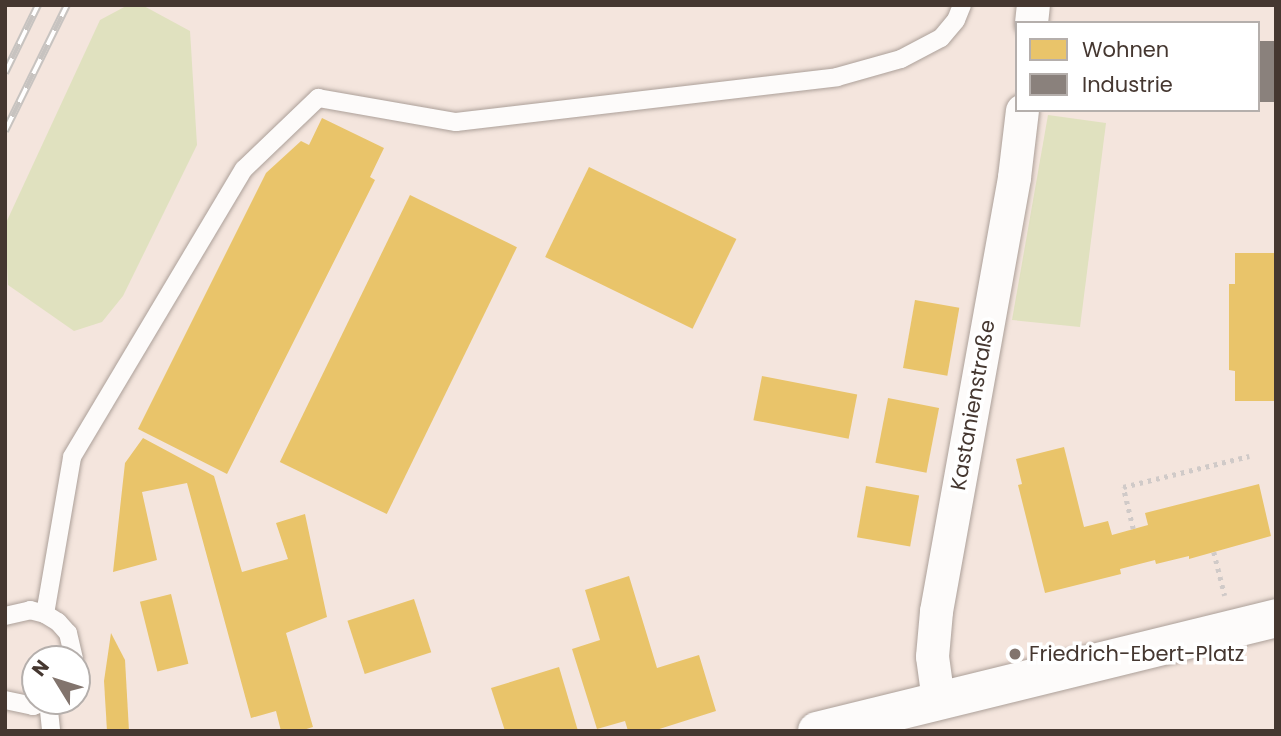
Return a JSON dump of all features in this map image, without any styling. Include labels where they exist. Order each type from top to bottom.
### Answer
[{"type":"main road","points":[[817,731],[925,712],[1276,618]]},
{"type":"street","name":"Kastanienstraße","points":[[925,712],[936,611],[1014,177],[1022,112]]},
{"type":"lane","points":[[45,614],[72,457],[244,169],[318,98],[456,122],[837,77],[901,59],[941,38],[956,20],[962,5]]},
{"type":"lane","points":[[5,616],[30,610],[45,614],[68,633],[71,645]]},
{"type":"path","points":[[1133,530],[1123,487],[1249,456]]},
{"type":"path","points":[[1214,552],[1233,628]]},
{"type":"green space","points":[[128,5],[142,5],[190,31],[197,145],[123,296],[102,322],[74,331],[8,285],[5,225],[100,20]]},
{"type":"green space","points":[[1048,115],[1106,123],[1080,327],[1012,320]]},
{"type":"building: Wohnen","points":[[322,118],[384,148],[370,177],[375,180],[227,474],[138,429],[266,173],[301,141],[309,145]]},
{"type":"building: Wohnen","points":[[589,167],[736,239],[693,329],[545,257]]},
{"type":"building: Wohnen","points":[[410,195],[517,247],[387,514],[280,462]]},
{"type":"building: Wohnen","points":[[1235,253],[1276,253],[1276,401],[1235,401],[1235,371],[1229,370],[1229,284],[1235,284]]},
{"type":"building: Wohnen","points":[[915,300],[959,308],[947,376],[903,368]]},
{"type":"building: Wohnen","points":[[762,376],[857,395],[849,439],[753,420]]},
{"type":"building: Wohnen","points":[[888,398],[939,408],[926,473],[875,463]]},
{"type":"building: Wohnen","points":[[143,438],[214,476],[242,572],[288,559],[276,523],[305,514],[327,617],[286,633],[313,727],[300,731],[281,731],[276,711],[251,718],[187,483],[142,492],[157,560],[113,572],[125,463]]},
{"type":"building: Wohnen","points":[[1064,447],[1084,527],[1108,521],[1112,535],[1148,525],[1145,513],[1259,484],[1271,536],[1189,559],[1189,556],[1156,564],[1155,560],[1120,569],[1121,574],[1045,593],[1018,485],[1022,484],[1016,459]]},
{"type":"building: Wohnen","points":[[866,486],[919,495],[910,547],[857,537]]},
{"type":"building: Wohnen","points":[[629,576],[657,668],[699,655],[716,711],[653,731],[628,731],[625,721],[597,729],[572,649],[600,640],[585,590]]},
{"type":"building: Wohnen","points":[[171,594],[188,664],[157,672],[140,602]]},
{"type":"building: Wohnen","points":[[414,599],[431,652],[365,674],[347,621]]},
{"type":"building: Wohnen","points":[[111,633],[125,660],[129,731],[107,731],[104,681]]},
{"type":"building: Wohnen","points":[[559,667],[578,731],[505,731],[491,688]]},
{"type":"building: Industrie","points":[[1260,41],[1276,41],[1276,102],[1260,102]]},
{"type":"railway","points":[[5,73],[38,5]]},
{"type":"railway","points":[[5,131],[67,5]]},
{"type":"place","name":"Friedrich-Ebert-Platz","points":[[1015,654]]}]
